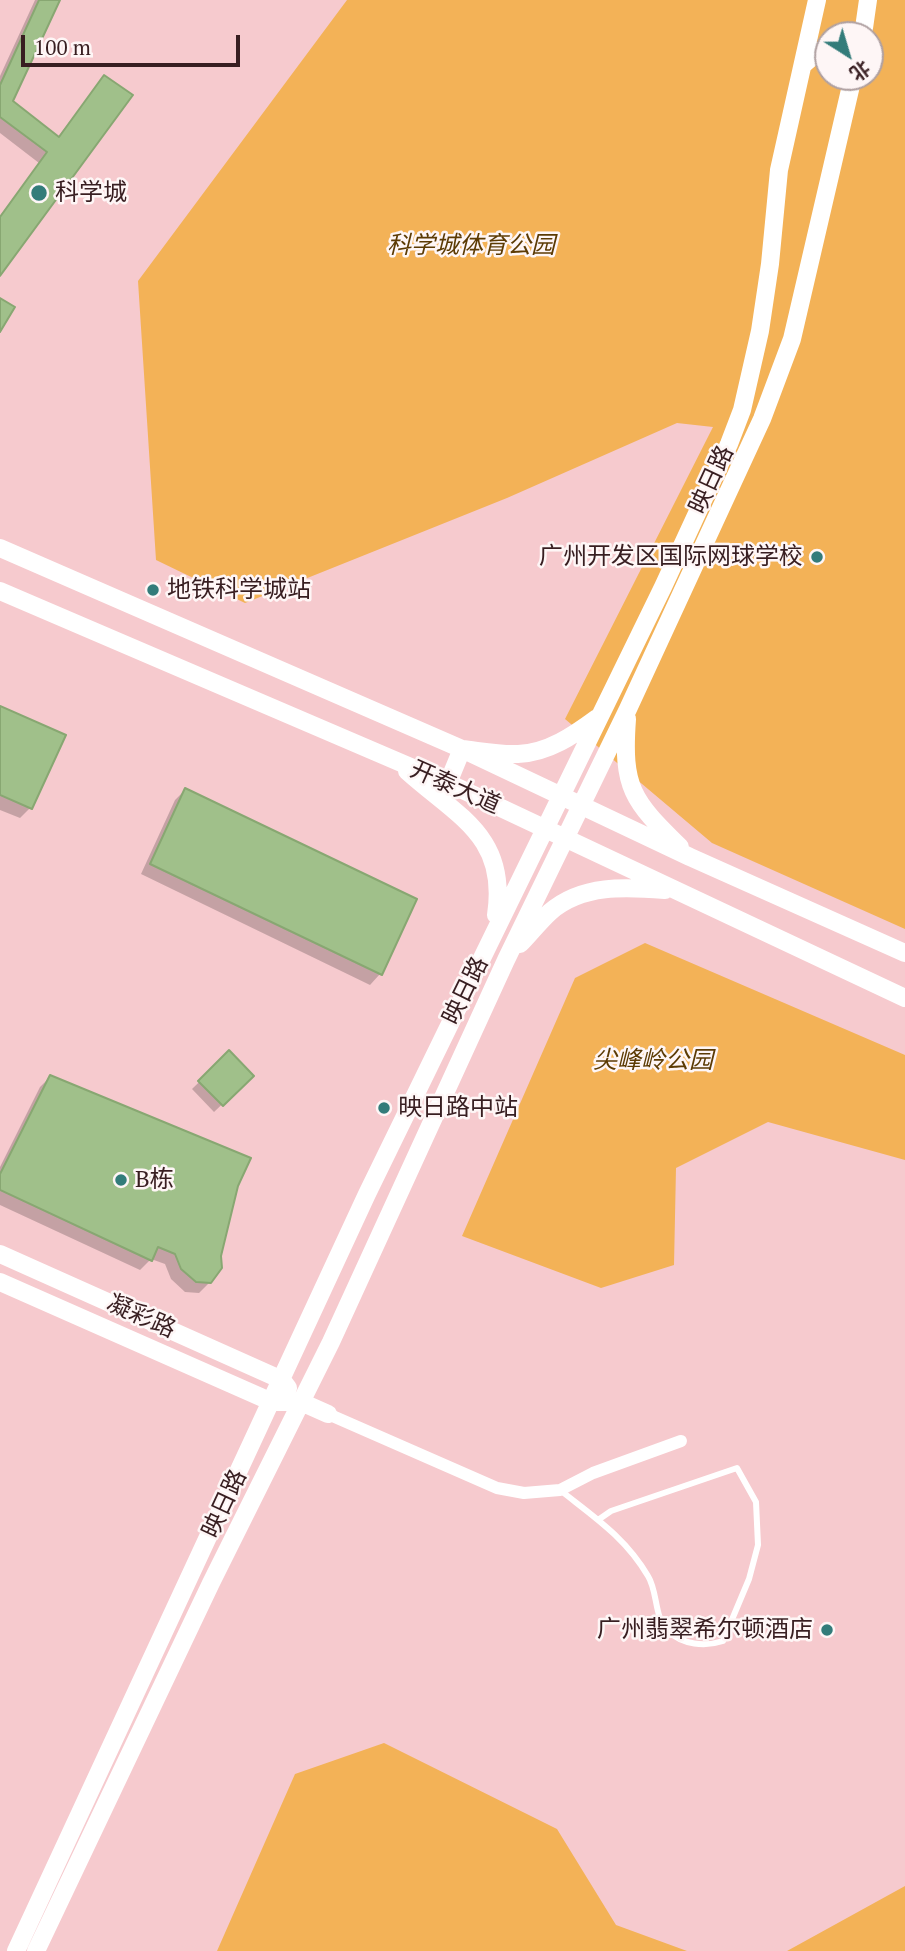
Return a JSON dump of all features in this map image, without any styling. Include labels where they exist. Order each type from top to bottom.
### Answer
[{"type":"street","name":"映日路","points":[[16,1951],[377,1172],[600,716],[729,444],[742,410],[766,295],[779,170],[817,0]]},
{"type":"street","points":[[865,21],[868,0]]},
{"type":"street","points":[[804,64],[814,55]]},
{"type":"street","name":"映日路","points":[[36,1951],[211,1583],[331,1342],[506,960],[628,709],[752,443],[792,339],[850,91]]},
{"type":"street","name":"开泰大道","points":[[0,548],[462,749],[690,857],[905,953]]},
{"type":"street","name":"开泰大道","points":[[0,591],[448,783],[905,998]]},
{"type":"street","points":[[628,709],[624,755],[630,784],[639,805],[690,857]]},
{"type":"street","points":[[448,783],[462,749],[517,755],[535,751],[572,737],[600,716]]},
{"type":"street","points":[[396,762],[436,798],[469,822],[480,835],[499,880],[496,919],[490,940]]},
{"type":"street","points":[[506,960],[550,912],[575,897],[622,886],[677,892]]},
{"type":"street","name":"凝彩路","points":[[0,1254],[282,1380]]},
{"type":"street","name":"凝彩路","points":[[0,1282],[272,1402]]},
{"type":"street","points":[[282,1380],[301,1402]]},
{"type":"street","points":[[272,1402],[301,1402],[497,1488],[524,1493],[560,1490],[593,1473],[681,1441]]},
{"type":"lane","points":[[560,1490],[598,1520],[615,1533],[650,1579],[663,1625],[670,1634],[695,1644],[710,1645],[723,1641],[750,1579],[758,1545],[756,1502],[737,1468],[611,1511],[598,1520]]},
{"type":"green space","name":"科学城体育公园","points":[[347,0],[905,0],[905,929],[712,843],[565,719],[713,427],[677,423],[507,498],[245,603],[156,560],[138,281]]},
{"type":"green space","name":"尖峰岭公园","points":[[645,943],[905,1055],[905,1160],[768,1122],[676,1168],[674,1265],[601,1288],[462,1236],[575,978]]},
{"type":"green space","points":[[384,1743],[557,1829],[616,1925],[687,1951],[217,1951],[295,1774]]},
{"type":"green space","points":[[905,1886],[905,1951],[787,1951]]},
{"type":"building","name":"科学城","points":[[39,0],[60,0],[13,101],[59,137],[104,75],[133,95],[0,276],[0,217],[47,152],[0,117],[0,85]]},
{"type":"building","points":[[0,298],[15,307],[0,332]]},
{"type":"building","points":[[0,706],[66,735],[32,809],[0,795]]},
{"type":"building","points":[[185,788],[417,899],[382,975],[150,864]]},
{"type":"building","points":[[229,1050],[254,1076],[223,1106],[198,1081]]},
{"type":"building","name":"B栋","points":[[50,1075],[251,1158],[238,1186],[221,1256],[222,1268],[211,1283],[196,1282],[181,1269],[175,1254],[158,1247],[152,1261],[0,1190],[0,1174]]},
{"type":"place","name":"科学城","points":[[39,193]]},
{"type":"place","name":"广州开发区国际网球学校","points":[[817,557]]},
{"type":"place","name":"地铁科学城站","points":[[153,590]]},
{"type":"place","name":"映日路中站","points":[[384,1108]]},
{"type":"place","name":"B栋","points":[[121,1180]]},
{"type":"place","name":"广州翡翠希尔顿酒店","points":[[827,1630]]}]
